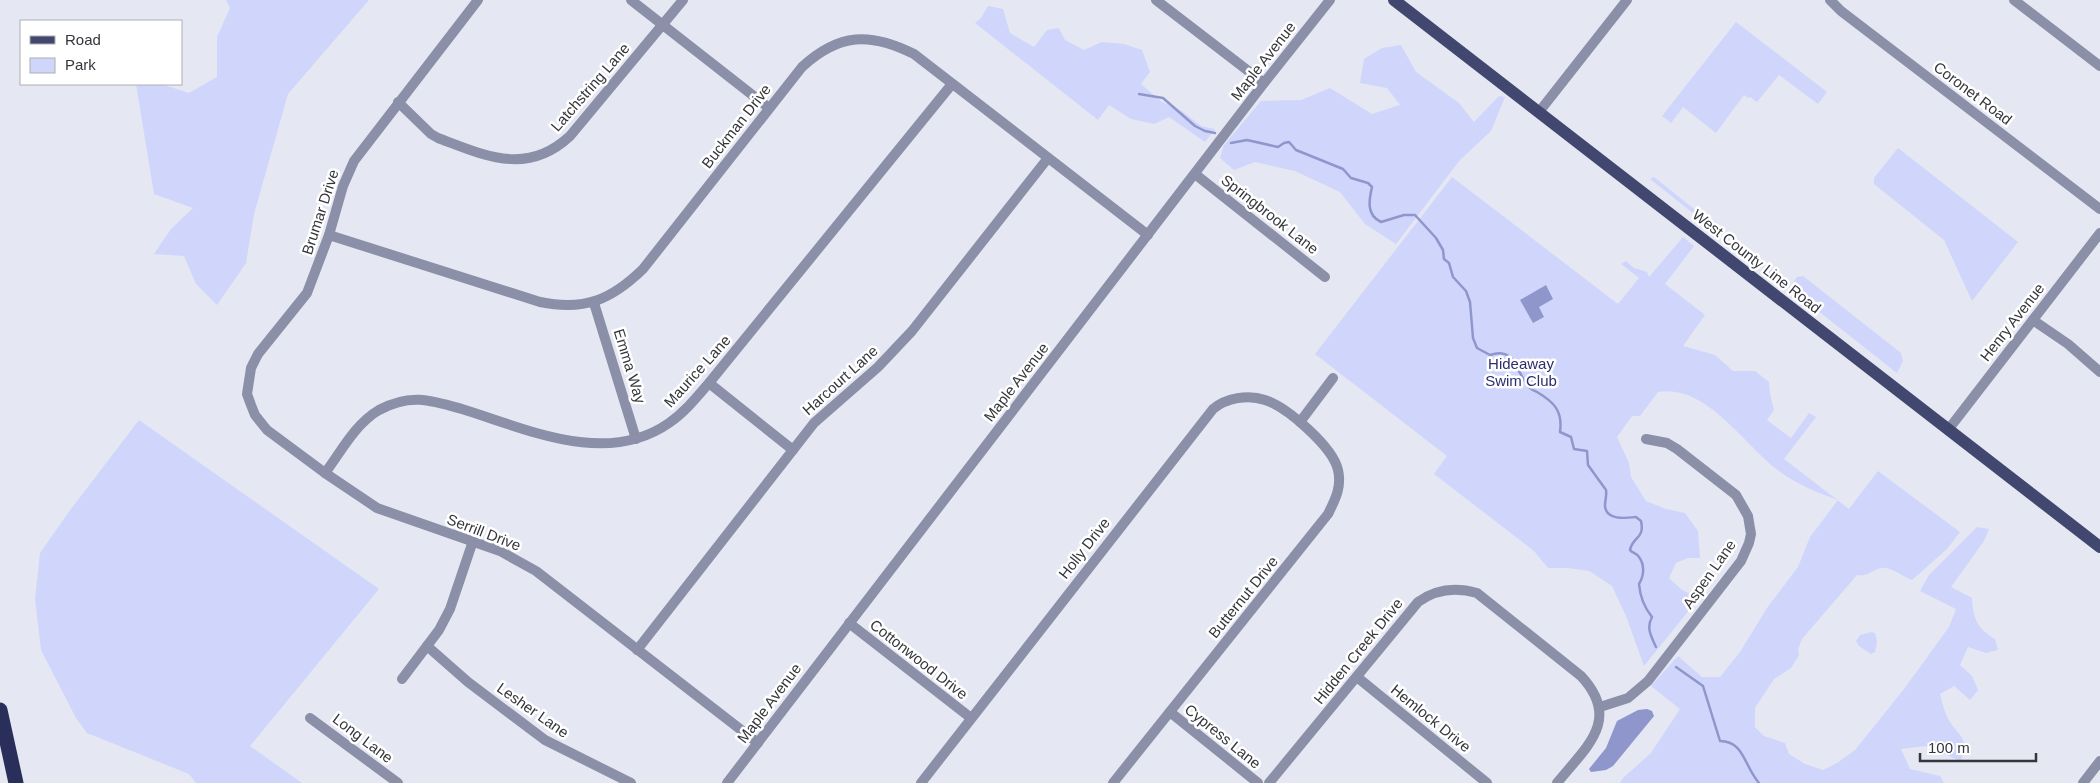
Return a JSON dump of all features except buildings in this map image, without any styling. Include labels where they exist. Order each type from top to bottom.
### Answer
[{"type":"highway","points":[[0,710],[16,783]]},
{"type":"main road","name":"West County Line Road","points":[[1394,0],[2100,547]]},
{"type":"street","name":"Brumar Drive","points":[[247,394],[249,376],[254,361],[304,299],[314,279],[348,172],[354,161],[478,0]]},
{"type":"street","points":[[631,0],[769,108]]},
{"type":"street","name":"Latchstring Lane","points":[[398,102],[431,134],[438,138],[504,160],[535,158],[548,153],[570,136],[683,0]]},
{"type":"street","points":[[1156,0],[1264,83]]},
{"type":"street","name":"Maple Avenue","points":[[727,783],[1264,83],[1330,0]]},
{"type":"street","name":"Coronet Road","points":[[1830,0],[1840,11],[2100,209]]},
{"type":"street","points":[[2014,0],[2100,66]]},
{"type":"street","points":[[1539,112],[1621,2]]},
{"type":"street","name":"Buckman Drive","points":[[329,235],[540,302],[566,305],[594,303],[620,289],[643,269],[802,67],[816,55],[839,43],[851,40],[876,39],[901,47],[914,54],[1148,235]]},
{"type":"street","name":"Maurice Lane","points":[[325,473],[368,417],[391,404],[416,399],[429,399],[571,441],[622,442],[636,439],[668,424],[682,413],[709,383],[952,84]]},
{"type":"street","name":"Harcourt Lane","points":[[637,650],[814,423],[878,367],[912,331],[1048,158]]},
{"type":"street","name":"Springbrook Lane","points":[[1196,174],[1325,277]]},
{"type":"street","name":"Henry Avenue","points":[[1948,430],[2100,233]]},
{"type":"street","name":"Emma Way","points":[[594,303],[636,439]]},
{"type":"street","points":[[2033,320],[2077,351],[2100,372]]},
{"type":"street","points":[[1300,422],[1334,378]]},
{"type":"street","points":[[709,383],[793,450]]},
{"type":"street","name":"Serrill Drive","points":[[247,394],[255,415],[267,430],[325,473],[377,508],[500,551],[536,571],[758,743]]},
{"type":"street","name":"Holly Drive","points":[[921,783],[1213,409],[1228,400],[1255,398],[1274,404],[1300,422]]},
{"type":"street","name":"Butternut Drive","points":[[1113,783],[1328,514],[1339,484],[1336,463],[1325,445],[1300,422]]},
{"type":"street","name":"Aspen Lane","points":[[1600,707],[1628,698],[1648,681],[1741,561],[1751,534],[1745,508],[1736,494],[1677,449],[1667,443],[1646,439]]},
{"type":"street","points":[[402,679],[439,630],[450,609],[473,541]]},
{"type":"street","name":"Hidden Creek Drive","points":[[1270,783],[1418,602],[1435,593],[1455,589],[1477,593],[1581,676],[1589,685],[1600,707]]},
{"type":"street","name":"Cottonwood Drive","points":[[849,623],[971,718]]},
{"type":"street","name":"Lesher Lane","points":[[427,646],[468,682],[545,740],[631,783]]},
{"type":"street","name":"Hemlock Drive","points":[[1357,677],[1487,783]]},
{"type":"street","points":[[1557,783],[1594,735],[1600,720],[1600,707]]},
{"type":"street","name":"Cypress Lane","points":[[1170,712],[1258,783]]},
{"type":"street","name":"Long Lane","points":[[310,718],[398,783]]},
{"type":"street","points":[[2083,783],[2100,761]]},
{"type":"green space","points":[[226,0],[369,0],[288,94],[254,214],[246,263],[217,305],[196,284],[184,256],[154,254],[171,229],[193,208],[154,194],[136,85],[164,85],[189,93],[217,77],[217,37],[230,8]]},
{"type":"green space","points":[[988,6],[1003,9],[1010,33],[1034,47],[1047,30],[1059,28],[1065,40],[1084,50],[1102,42],[1124,44],[1142,50],[1150,72],[1141,84],[1162,102],[1182,111],[1201,126],[1215,129],[1205,142],[1169,117],[1154,124],[1131,119],[1109,105],[1098,120],[975,23],[981,18]]},
{"type":"green space","points":[[1736,22],[1827,92],[1818,104],[1779,75],[1757,102],[1744,95],[1716,133],[1683,107],[1671,123],[1662,116]]},
{"type":"green space","points":[[1401,45],[1416,72],[1459,103],[1474,122],[1499,96],[1505,97],[1491,131],[1460,160],[1396,244],[1365,224],[1340,192],[1295,171],[1255,162],[1234,170],[1220,158],[1224,145],[1261,101],[1301,100],[1330,88],[1372,114],[1400,105],[1387,88],[1360,83],[1364,59],[1382,48]]},
{"type":"green space","points":[[1898,148],[2018,242],[1972,301],[1944,240],[1874,184],[1874,178]]},
{"type":"green space","name":"Hideaway Swim Club","points":[[1452,177],[1618,304],[1639,278],[1621,264],[1626,261],[1634,268],[1647,272],[1649,277],[1683,237],[1694,246],[1665,284],[1705,315],[1683,346],[1715,355],[1733,371],[1755,371],[1769,382],[1774,410],[1767,420],[1791,438],[1809,413],[1816,417],[1784,459],[1837,500],[1807,488],[1786,476],[1708,406],[1692,397],[1676,392],[1658,392],[1640,416],[1632,416],[1617,437],[1629,463],[1631,477],[1646,501],[1666,509],[1685,513],[1698,531],[1700,558],[1688,558],[1676,563],[1669,578],[1682,590],[1699,598],[1644,666],[1626,616],[1612,586],[1589,571],[1548,568],[1534,551],[1434,474],[1447,456],[1315,354]]},
{"type":"green space","points":[[1654,177],[1719,229],[1717,232],[1650,179]]},
{"type":"green space","points":[[1732,241],[1738,242],[1780,276],[1777,279],[1730,243]]},
{"type":"green space","points":[[1803,276],[1901,353],[1903,361],[1897,373],[1789,288],[1797,277]]},
{"type":"green space","points":[[139,420],[379,589],[250,746],[302,783],[196,783],[189,774],[87,733],[76,718],[41,650],[35,599],[40,553]]},
{"type":"green space","points":[[1878,471],[1960,532],[1947,549],[1912,580],[1885,568],[1864,575],[1857,575],[1802,639],[1798,649],[1799,655],[1791,668],[1774,679],[1755,708],[1755,727],[1764,736],[1785,743],[1789,754],[1805,764],[1823,770],[1855,750],[1904,689],[1949,627],[1956,609],[1920,591],[1929,575],[1977,527],[1989,529],[1984,541],[1951,587],[1972,598],[1973,612],[1977,622],[1984,631],[1995,639],[1998,650],[1986,653],[1968,647],[1960,665],[1972,676],[1978,690],[1970,700],[1954,686],[1940,694],[1947,717],[1963,740],[1961,761],[1925,746],[1901,749],[1910,769],[1940,776],[1944,783],[1620,783],[1623,778],[1651,753],[1680,709],[1651,686],[1678,656],[1702,677],[1720,677],[1740,652],[1767,608],[1798,567],[1810,537],[1838,500],[1849,509]]},
{"type":"green space","points":[[1871,632],[1875,633],[1877,642],[1875,652],[1871,654],[1859,646],[1856,641],[1860,635]]},
{"type":"shaded area","points":[[1546,285],[1553,299],[1539,307],[1544,317],[1533,323],[1520,300]]},
{"type":"shaded area","points":[[1647,709],[1652,711],[1654,716],[1613,766],[1606,770],[1591,772],[1589,769],[1606,748],[1617,721],[1638,710]]},
{"type":"waterway","points":[[1139,94],[1163,98],[1195,126],[1215,133]]},
{"type":"waterway","points":[[1231,143],[1247,140],[1278,147],[1289,142],[1296,150],[1343,169],[1351,178],[1368,183],[1372,187],[1370,207],[1376,219],[1381,222],[1404,215],[1415,215],[1436,238],[1443,250],[1444,259],[1449,263],[1453,277],[1466,291],[1470,302],[1473,338],[1477,348],[1490,355],[1499,353],[1511,358],[1530,388],[1553,404],[1559,413],[1560,432],[1571,437],[1574,449],[1587,451],[1588,465],[1606,490],[1606,511],[1613,516],[1636,517],[1641,521],[1640,534],[1631,545],[1630,550],[1638,556],[1642,563],[1643,574],[1639,584],[1643,602],[1652,617],[1649,628],[1656,647]]},
{"type":"waterway","points":[[1676,667],[1703,686],[1720,741],[1728,742],[1739,750],[1759,783]]}]
